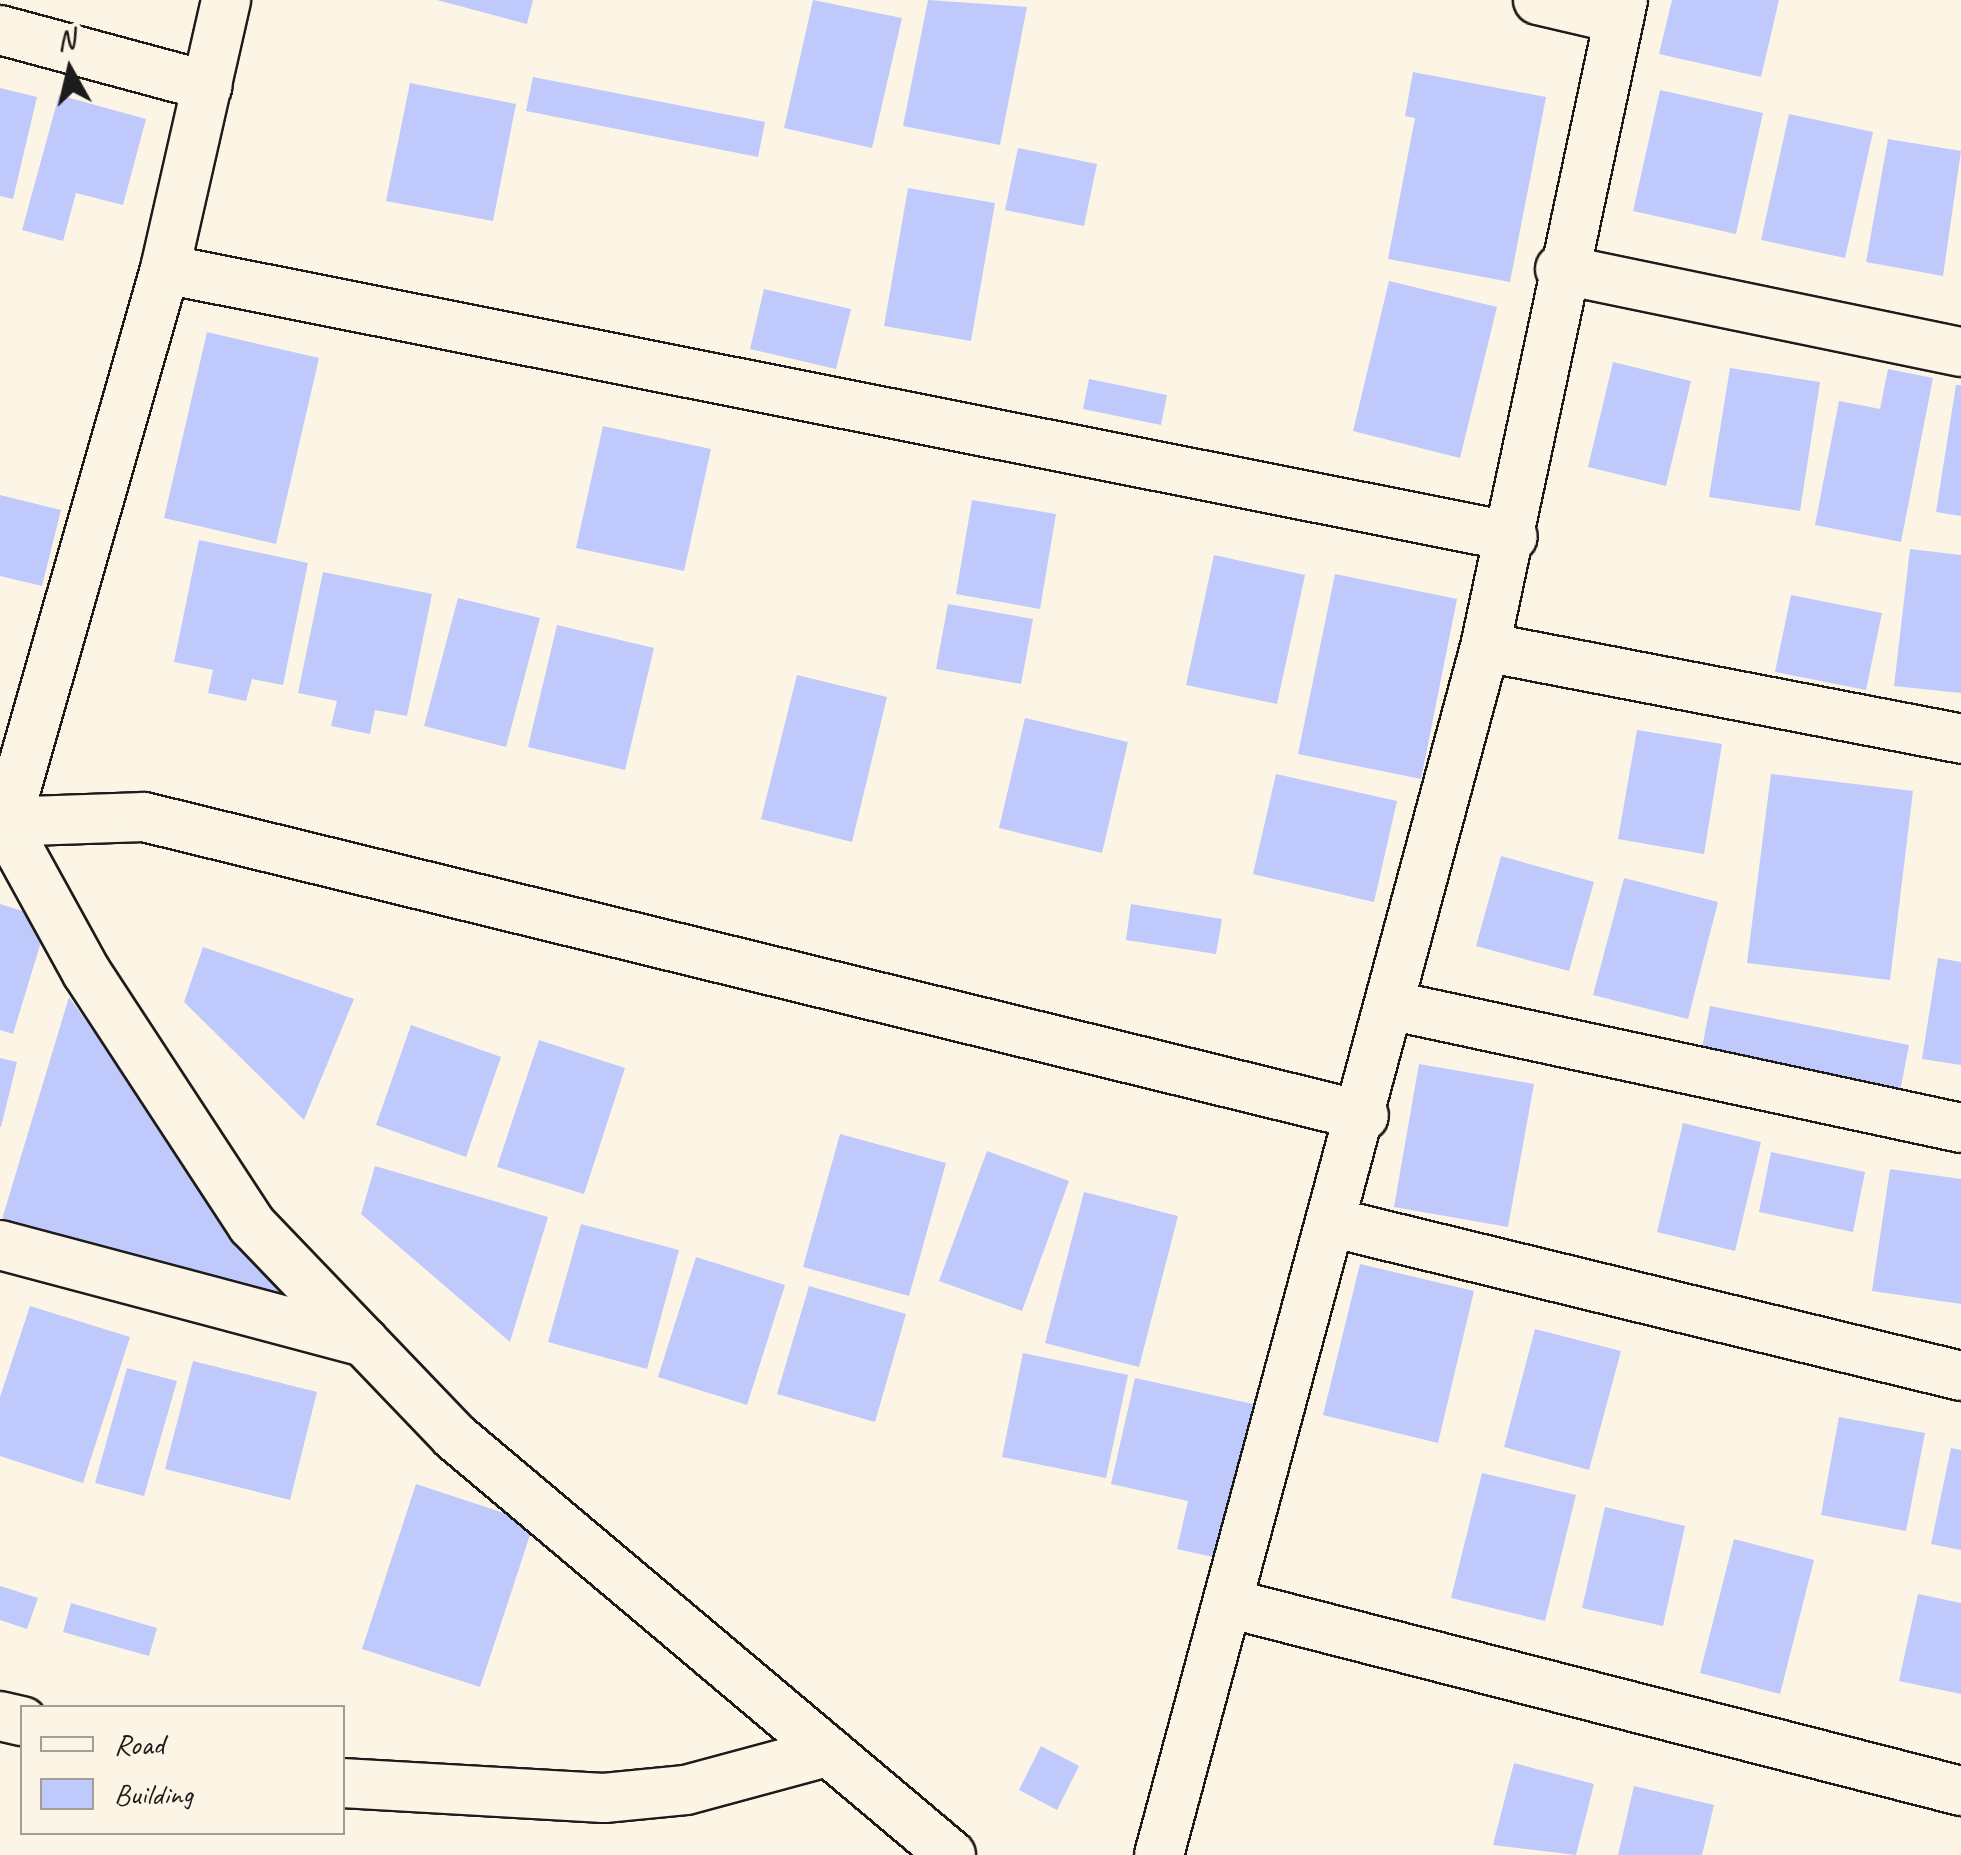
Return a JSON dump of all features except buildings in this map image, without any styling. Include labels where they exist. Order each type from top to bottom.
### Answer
[{"type":"street","points":[[226,0],[165,269],[2,820],[87,973],[252,1225],[454,1436],[951,1855]]},
{"type":"street","points":[[1159,1855],[1232,1604],[1394,1006],[1485,647],[1512,537],[1560,270],[1621,9],[1538,0]]},
{"type":"street","points":[[0,30],[208,86]]},
{"type":"street","points":[[165,269],[1512,537]]},
{"type":"street","points":[[1560,270],[1961,352]]},
{"type":"street","points":[[1485,647],[1961,739]]},
{"type":"street","points":[[2,820],[144,817],[1364,1116]]},
{"type":"street","points":[[1394,1006],[1961,1128]]},
{"type":"street","points":[[1334,1223],[1961,1376]]},
{"type":"street","points":[[0,1245],[364,1342]]},
{"type":"street","points":[[1232,1604],[1961,1791]]},
{"type":"street","points":[[345,1783],[604,1798],[686,1790],[827,1752]]}]
